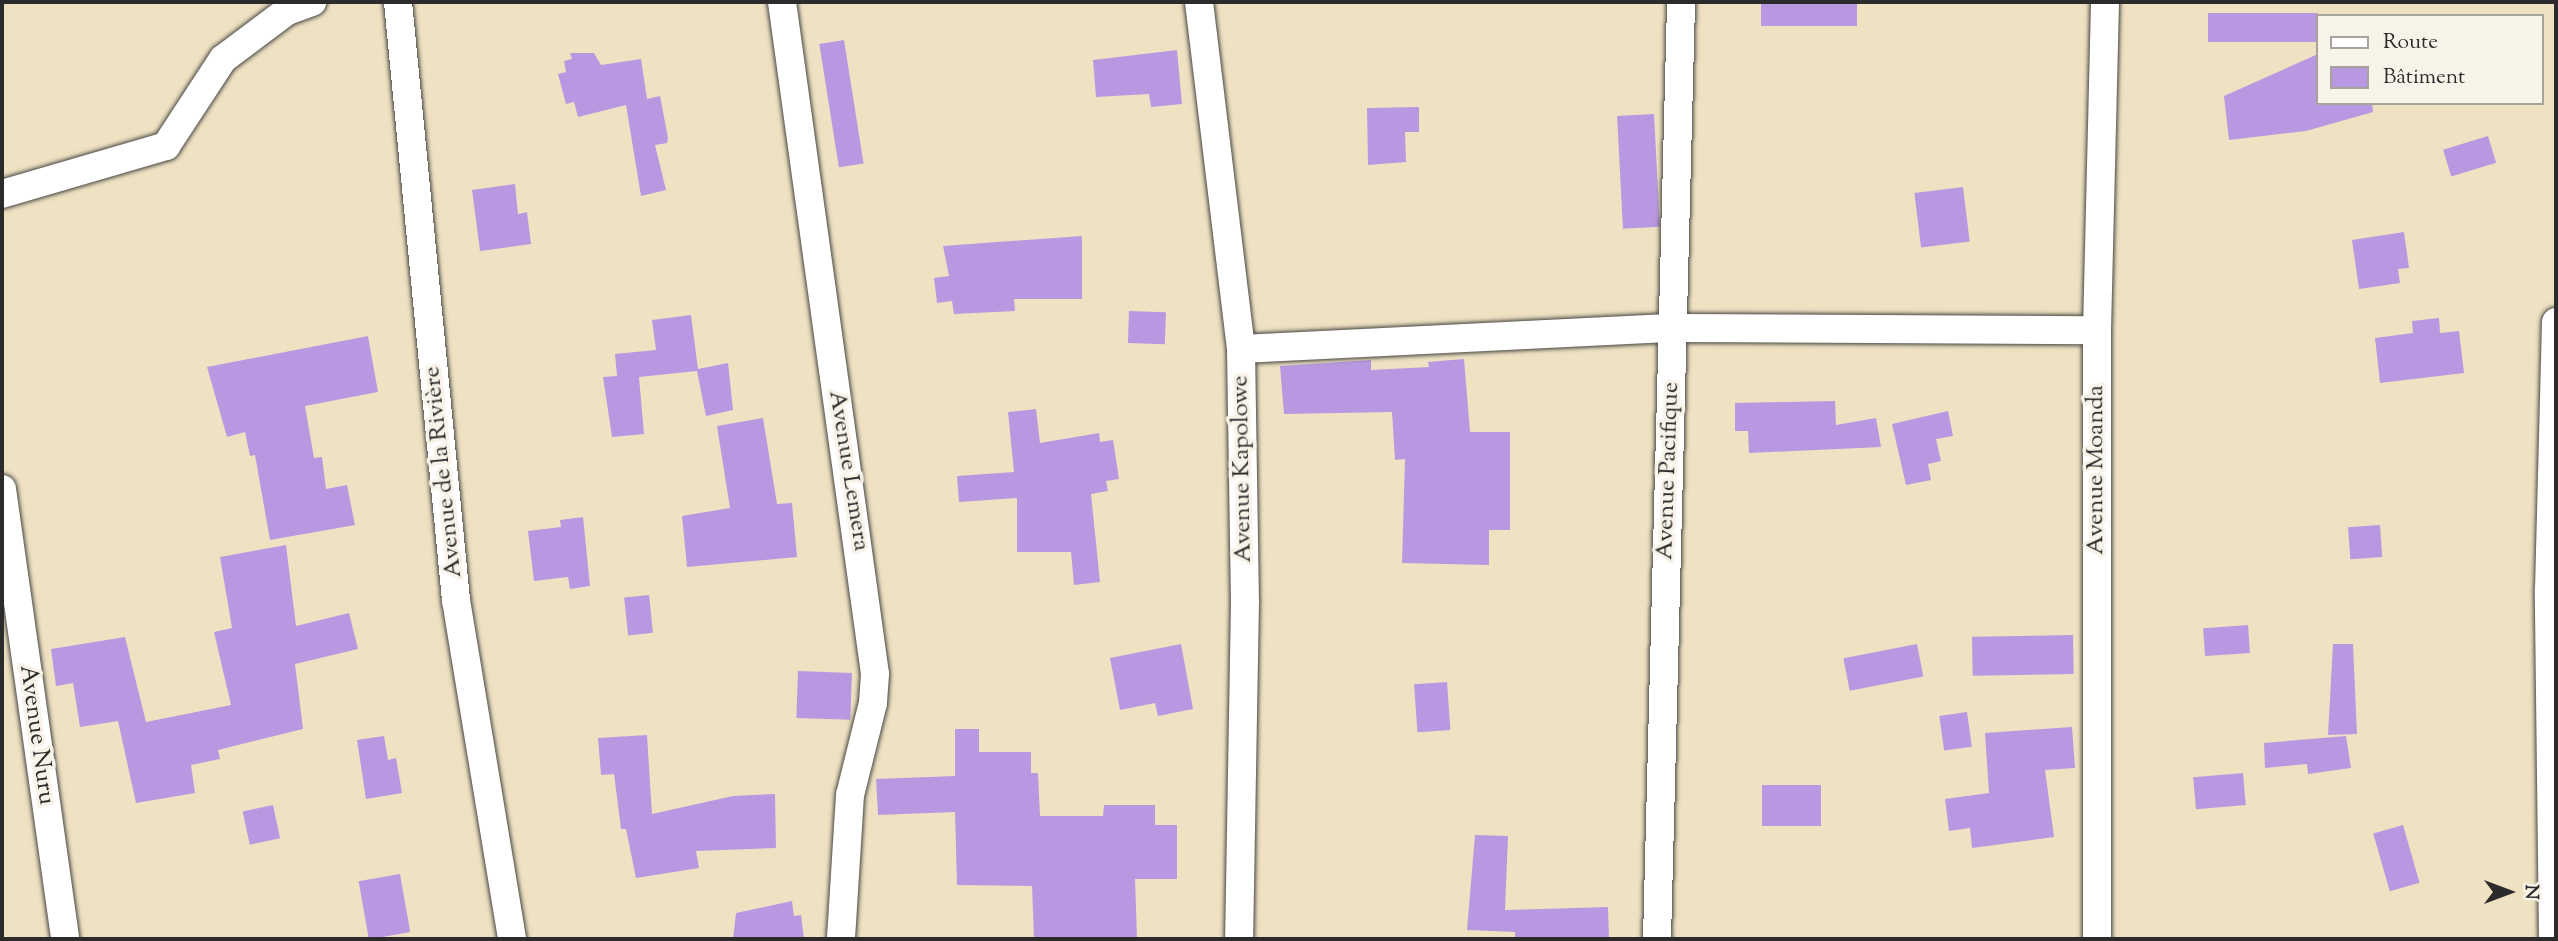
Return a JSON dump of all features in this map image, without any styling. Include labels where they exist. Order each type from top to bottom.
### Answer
[{"type":"street","points":[[2,194],[166,146],[223,59],[287,11],[312,2]]},
{"type":"street","name":"Avenue de la Rivière","points":[[398,2],[456,600],[512,939]]},
{"type":"street","name":"Avenue Lemera","points":[[782,2],[876,674],[873,703],[850,795],[841,939]]},
{"type":"street","name":"Avenue Kapolowe","points":[[1199,2],[1241,349],[1244,601],[1239,939]]},
{"type":"street","name":"Avenue Pacifique","points":[[1657,939],[1681,2]]},
{"type":"street","name":"Avenue Moanda","points":[[2098,939],[2098,330],[2105,2]]},
{"type":"street","points":[[2553,939],[2549,589],[2556,322]]},
{"type":"street","points":[[1241,349],[1673,328],[2098,330]]},
{"type":"street","name":"Avenue Nuru","points":[[2,489],[65,939]]},
{"type":"building","points":[[1761,2],[1857,2],[1857,26],[1761,26]]},
{"type":"building","points":[[2208,13],[2318,13],[2316,42],[2208,42]]},
{"type":"building","points":[[844,40],[864,163],[839,167],[819,44]]},
{"type":"building","points":[[1177,50],[1182,104],[1151,107],[1149,94],[1096,97],[1093,60]]},
{"type":"building","points":[[570,53],[594,53],[601,65],[641,59],[647,99],[660,96],[668,138],[667,143],[655,145],[666,190],[641,196],[626,105],[578,117],[574,102],[566,104],[558,74],[566,72],[564,61],[572,59]]},
{"type":"building","points":[[2316,55],[2316,105],[2372,105],[2373,112],[2306,131],[2229,140],[2224,96]]},
{"type":"building","points":[[1419,107],[1419,132],[1405,132],[1406,162],[1368,165],[1367,108]]},
{"type":"building","points":[[1654,114],[1660,227],[1623,229],[1617,116]]},
{"type":"building","points":[[2488,136],[2496,163],[2451,177],[2443,150]]},
{"type":"building","points":[[515,184],[518,214],[527,212],[531,244],[480,251],[472,190]]},
{"type":"building","points":[[1963,187],[1970,242],[1921,248],[1914,193]]},
{"type":"building","points":[[2404,232],[2409,268],[2398,269],[2400,283],[2359,289],[2352,240]]},
{"type":"building","points":[[1082,236],[1082,299],[1014,299],[1015,311],[954,314],[952,301],[937,303],[934,278],[949,276],[943,246]]},
{"type":"building","points":[[1129,311],[1166,312],[1165,344],[1128,343]]},
{"type":"building","points":[[691,315],[698,369],[728,363],[733,410],[706,416],[697,371],[639,377],[644,434],[612,437],[603,377],[617,376],[615,354],[656,350],[652,320]]},
{"type":"building","points":[[2439,318],[2440,333],[2459,331],[2464,373],[2380,383],[2375,338],[2413,333],[2412,321]]},
{"type":"building","points":[[368,336],[378,392],[305,406],[314,458],[322,457],[326,489],[347,485],[355,525],[270,540],[255,455],[250,456],[245,432],[227,437],[207,367]]},
{"type":"building","points":[[1464,359],[1470,432],[1510,432],[1510,530],[1489,530],[1489,565],[1402,563],[1405,459],[1395,460],[1392,412],[1284,414],[1280,366],[1371,360],[1371,370],[1429,367],[1428,362]]},
{"type":"building","points":[[1835,401],[1836,425],[1876,418],[1881,447],[1749,453],[1748,431],[1735,431],[1735,403]]},
{"type":"building","points":[[1036,409],[1040,443],[1099,433],[1100,442],[1113,440],[1119,479],[1106,481],[1108,491],[1091,494],[1100,582],[1074,585],[1071,552],[1017,552],[1017,498],[959,502],[957,476],[1014,472],[1008,412]]},
{"type":"building","points":[[1948,411],[1953,436],[1936,439],[1941,461],[1928,464],[1931,480],[1906,485],[1892,424]]},
{"type":"building","points":[[763,418],[777,504],[792,503],[797,557],[687,567],[682,516],[730,508],[717,426]]},
{"type":"building","points":[[583,517],[590,586],[570,589],[568,577],[534,581],[528,531],[561,527],[560,520]]},
{"type":"building","points":[[2380,525],[2382,557],[2350,559],[2348,527]]},
{"type":"building","points":[[286,545],[296,626],[349,613],[358,649],[295,664],[303,729],[218,750],[220,759],[191,765],[195,793],[136,803],[118,721],[80,727],[73,683],[56,686],[51,649],[125,637],[146,722],[231,705],[214,632],[232,628],[220,557]]},
{"type":"building","points":[[649,595],[653,633],[628,635],[624,598]]},
{"type":"building","points":[[2248,625],[2250,653],[2205,656],[2203,628]]},
{"type":"building","points":[[2073,635],[2074,674],[1973,676],[1972,637]]},
{"type":"building","points":[[1181,644],[1193,709],[1158,716],[1155,703],[1120,710],[1110,658]]},
{"type":"building","points":[[1917,644],[1923,676],[1850,691],[1843,658]]},
{"type":"building","points":[[2333,644],[2353,644],[2357,734],[2328,735]]},
{"type":"building","points":[[798,671],[852,673],[850,720],[796,718]]},
{"type":"building","points":[[1447,682],[1450,730],[1417,732],[1414,684]]},
{"type":"building","points":[[1967,712],[1972,747],[1944,751],[1939,716]]},
{"type":"building","points":[[2072,727],[2075,768],[2045,770],[2054,837],[1972,848],[1970,828],[1949,831],[1945,799],[1989,793],[1985,733]]},
{"type":"building","points":[[955,729],[979,729],[979,752],[1031,752],[1031,773],[1038,773],[1040,816],[1103,816],[1104,805],[1155,805],[1155,825],[1177,825],[1177,879],[1135,879],[1137,939],[1034,939],[1032,886],[957,885],[955,812],[878,815],[876,779],[955,776]]},
{"type":"building","points":[[647,735],[652,814],[733,796],[775,794],[776,848],[696,851],[699,868],[636,878],[626,829],[621,829],[614,774],[601,775],[598,738]]},
{"type":"building","points":[[384,736],[388,760],[396,758],[402,793],[366,799],[357,740]]},
{"type":"building","points":[[2346,736],[2351,768],[2308,774],[2307,764],[2265,768],[2264,743]]},
{"type":"building","points":[[2243,773],[2246,805],[2196,809],[2193,777]]},
{"type":"building","points":[[1762,785],[1821,785],[1821,826],[1762,826]]},
{"type":"building","points":[[273,805],[280,838],[250,845],[243,811]]},
{"type":"building","points":[[2403,825],[2420,883],[2390,891],[2373,834]]},
{"type":"building","points":[[1475,835],[1508,836],[1505,910],[1608,907],[1609,939],[1515,939],[1515,932],[1467,930]]},
{"type":"building","points":[[400,874],[410,932],[369,939],[359,881]]},
{"type":"building","points":[[792,901],[794,916],[801,915],[804,939],[733,939],[736,913]]}]
